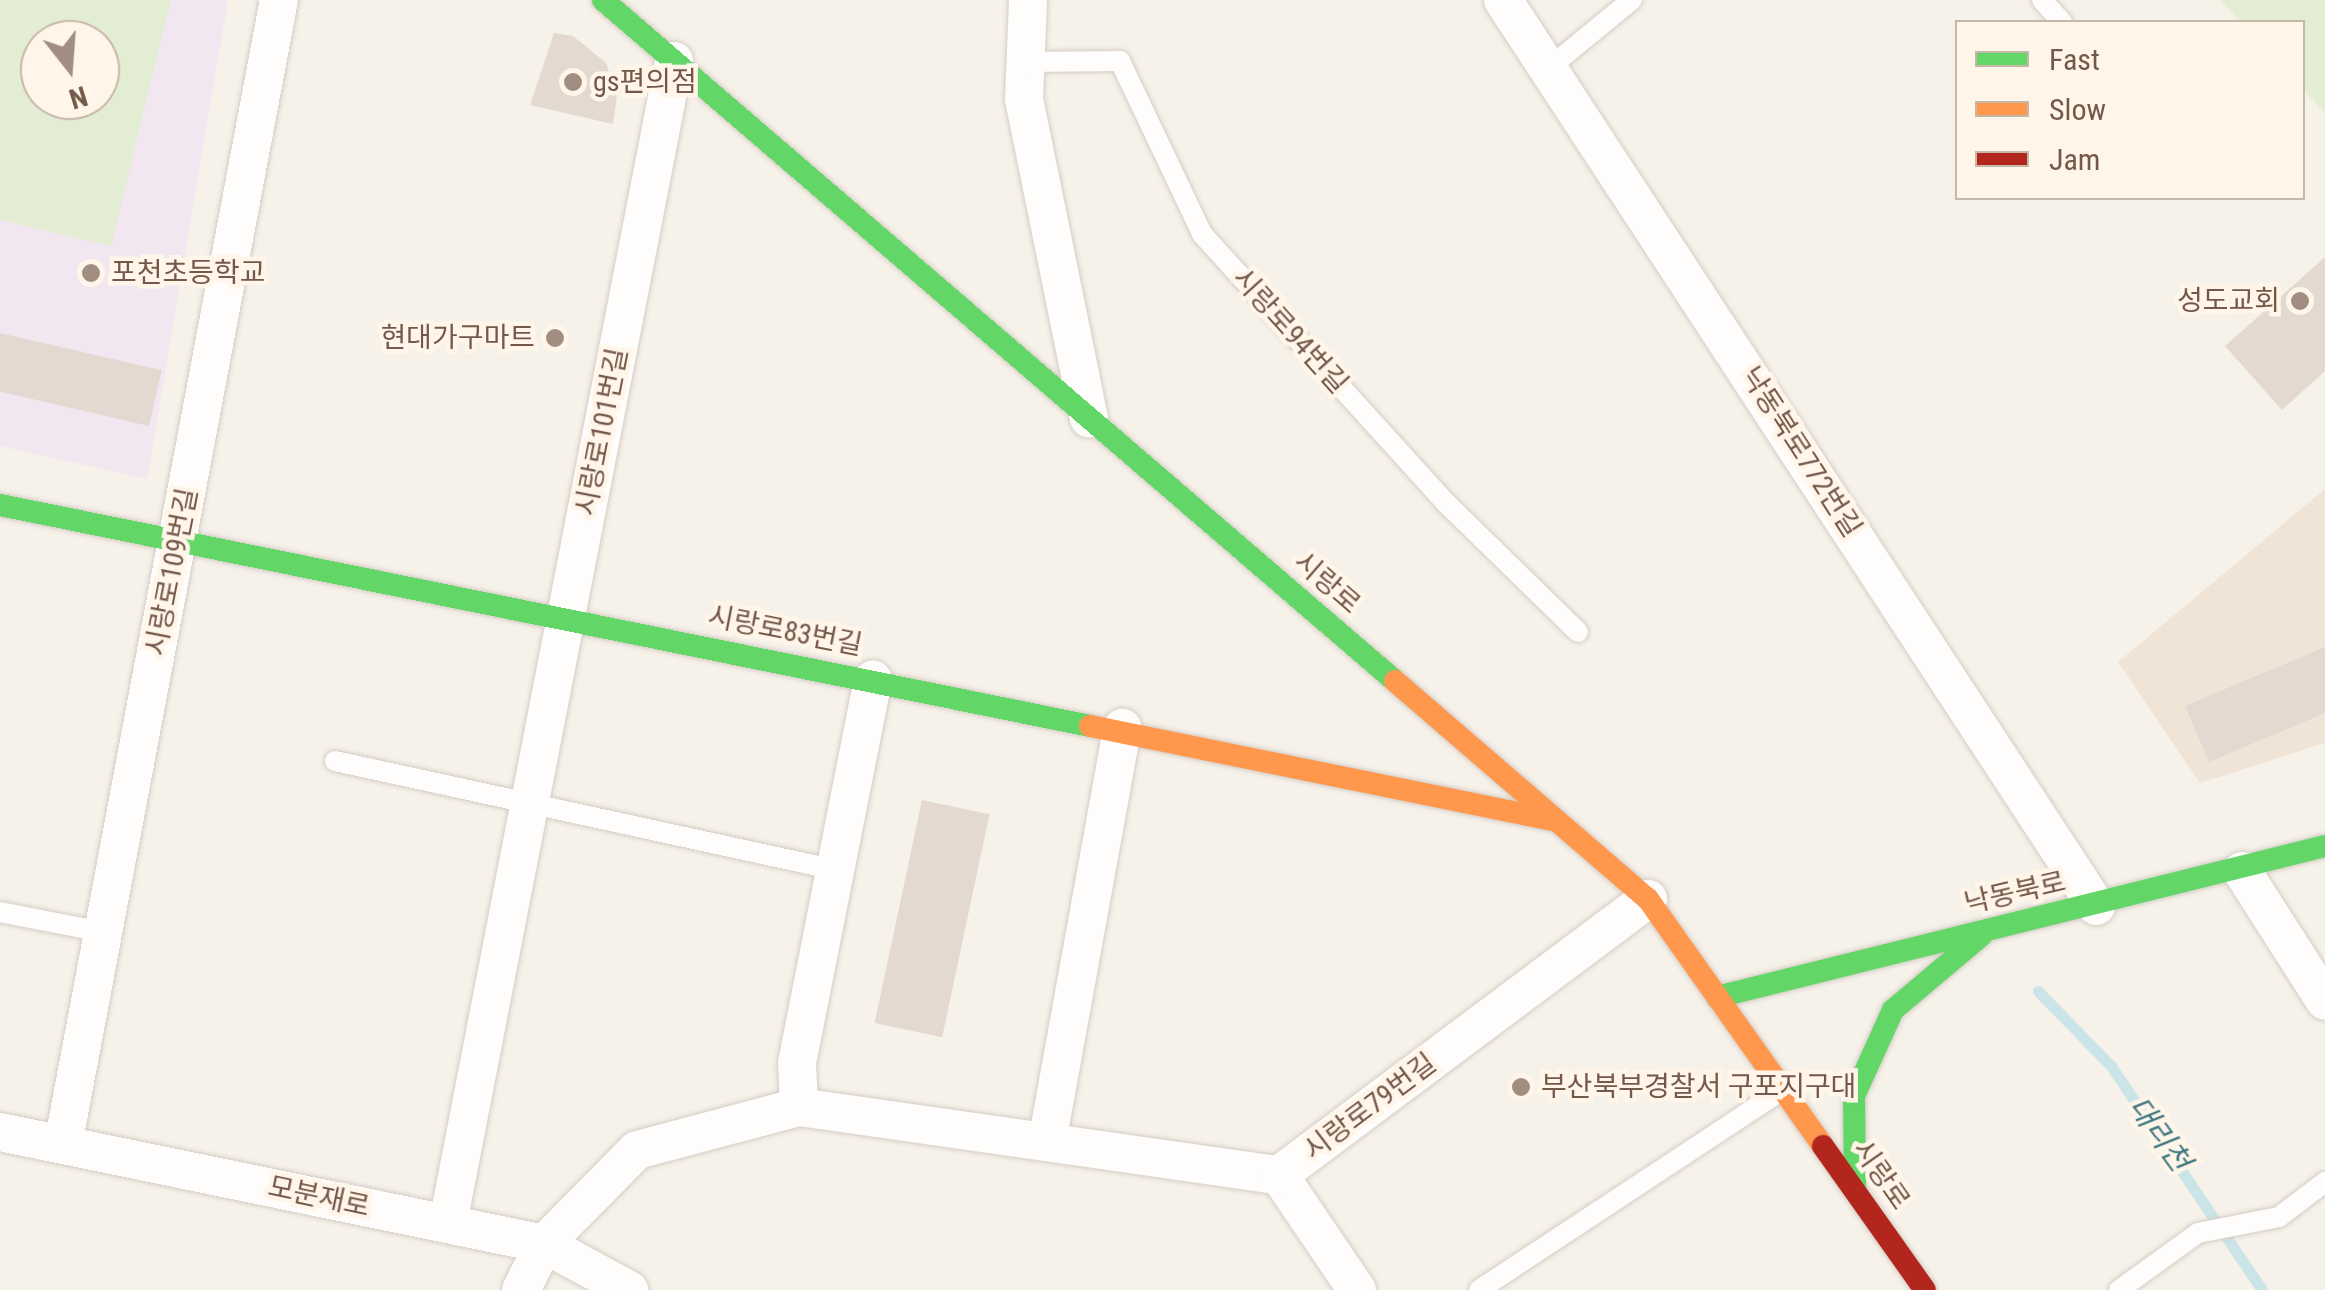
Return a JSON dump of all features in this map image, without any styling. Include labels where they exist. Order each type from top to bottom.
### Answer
[{"type":"main road","name":"시랑로","points":[[602,0],[1648,899],[1925,1290]]},
{"type":"main road","name":"시랑로83번길","points":[[0,505],[1122,728],[1558,821]]},
{"type":"main road","name":"낙동북로","points":[[1718,997],[2242,871],[2325,846]]},
{"type":"main road","points":[[1855,1190],[1854,1096],[1893,1010],[1990,929]]},
{"type":"street","name":"시랑로109번길","points":[[63,1144],[279,0]]},
{"type":"street","points":[[1028,0],[1024,99],[1089,418]]},
{"type":"street","name":"낙동북로772번길","points":[[1502,0],[1550,67],[2096,906]]},
{"type":"street","name":"시랑로101번길","points":[[448,1224],[674,61]]},
{"type":"street","points":[[799,1106],[797,1063],[873,679]]},
{"type":"street","points":[[1048,1137],[1122,728]]},
{"type":"street","points":[[2242,871],[2313,961],[2325,1001]]},
{"type":"street","name":"시랑로79번길","points":[[521,1290],[544,1244],[637,1150],[799,1106],[1048,1137],[1279,1175],[1648,899]]},
{"type":"street","name":"모분재로","points":[[0,1132],[544,1244],[629,1290]]},
{"type":"street","points":[[1279,1175],[1356,1290]]},
{"type":"lane","points":[[1550,67],[1632,0]]},
{"type":"lane","points":[[2042,0],[2060,20]]},
{"type":"lane","name":"시랑로94번길","points":[[1026,62],[1120,61],[1202,234],[1447,504],[1578,632]]},
{"type":"lane","points":[[335,761],[836,870]]},
{"type":"lane","points":[[0,912],[103,932]]},
{"type":"lane","points":[[1479,1290],[1784,1089]]},
{"type":"lane","points":[[2119,1290],[2198,1233],[2241,1220],[2279,1217],[2325,1182]]},
{"type":"shaded area","name":"포천초등학교","points":[[0,0],[228,0],[147,479],[0,446]]},
{"type":"shaded area","points":[[2325,489],[2325,743],[2200,783],[2118,662]]},
{"type":"green space","points":[[0,0],[171,0],[111,246],[0,220]]},
{"type":"green space","points":[[2220,0],[2325,0],[2325,113],[2305,91],[2305,20],[2239,20]]},
{"type":"building","name":"gs편의점","points":[[554,33],[573,36],[606,63],[617,95],[613,124],[530,105]]},
{"type":"building","name":"성도교회","points":[[2325,257],[2325,371],[2282,410],[2225,346]]},
{"type":"building","points":[[0,333],[162,370],[149,426],[0,391]]},
{"type":"building","points":[[2325,647],[2325,713],[2209,762],[2185,706]]},
{"type":"building","points":[[922,800],[989,814],[942,1037],[875,1023]]},
{"type":"waterway","name":"대리천","points":[[2038,991],[2111,1066],[2262,1290]]},
{"type":"traffic: fast","points":[[603,0],[1395,681]]},
{"type":"traffic: fast","points":[[0,505],[1090,726]]},
{"type":"traffic: fast","points":[[1717,997],[2325,846]]},
{"type":"traffic: fast","points":[[1855,1190],[1854,1096],[1893,1010],[1981,936]]},
{"type":"traffic: slow","points":[[1395,681],[1648,899],[1823,1146]]},
{"type":"traffic: slow","points":[[1090,726],[1552,820]]},
{"type":"traffic: jam","points":[[1823,1146],[1925,1290]]},
{"type":"place","name":"gs편의점","points":[[573,82]]},
{"type":"place","name":"포천초등학교","points":[[91,273]]},
{"type":"place","name":"성도교회","points":[[2300,301]]},
{"type":"place","name":"현대가구마트","points":[[555,338]]},
{"type":"place","name":"부산북부경찰서 구포지구대","points":[[1521,1087]]}]
